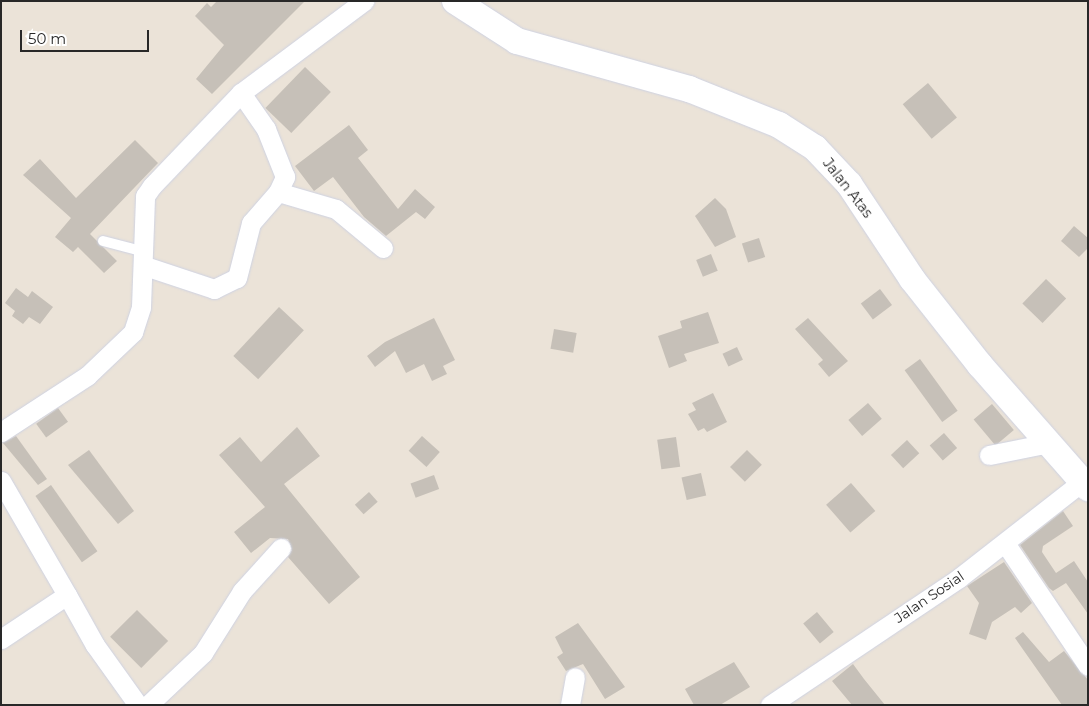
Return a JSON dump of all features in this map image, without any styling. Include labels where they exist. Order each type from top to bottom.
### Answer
[{"type":"street","points":[[1,432],[88,376],[126,341],[141,307],[145,259],[145,196],[241,93],[364,1]]},
{"type":"street","name":"Jalan Atas","points":[[455,1],[517,41],[689,88],[753,112],[803,139],[849,184],[931,303],[1085,485]]},
{"type":"street","points":[[145,259],[214,289],[231,284],[242,268],[251,223],[278,192],[284,177],[278,152],[241,93]]},
{"type":"street","points":[[278,192],[336,209],[383,248]]},
{"type":"street","points":[[989,455],[1049,443]]},
{"type":"street","points":[[1,481],[94,645],[138,705]]},
{"type":"street","name":"Jalan Sosial","points":[[770,705],[1005,543],[1085,485]]},
{"type":"street","points":[[1005,543],[1088,666]]},
{"type":"street","points":[[148,705],[202,652],[247,585],[281,548]]},
{"type":"street","points":[[1,639],[67,595]]},
{"type":"street","points":[[570,705],[575,677]]},
{"type":"lane","points":[[103,241],[145,259]]},
{"type":"building","points":[[217,1],[305,1],[212,94],[196,79],[224,45],[195,16],[207,3],[211,7]]},
{"type":"building","points":[[305,67],[331,92],[291,133],[265,108]]},
{"type":"building","points":[[928,83],[957,117],[932,139],[903,104]]},
{"type":"building","points":[[349,125],[368,150],[358,158],[398,209],[415,189],[435,207],[425,219],[416,212],[386,236],[364,217],[333,177],[314,191],[295,166]]},
{"type":"building","points":[[135,140],[158,163],[90,234],[117,261],[104,273],[78,247],[73,252],[55,237],[71,218],[23,175],[40,159],[76,198]]},
{"type":"building","points":[[715,198],[726,209],[736,237],[715,247],[695,216]]},
{"type":"building","points":[[1074,226],[1088,238],[1088,248],[1079,257],[1061,241]]},
{"type":"building","points":[[759,238],[765,257],[748,263],[742,244]]},
{"type":"building","points":[[711,254],[718,271],[703,277],[696,260]]},
{"type":"building","points":[[1046,279],[1066,298],[1043,323],[1022,303]]},
{"type":"building","points":[[16,288],[28,297],[32,291],[53,307],[40,324],[29,317],[23,324],[12,316],[15,311],[5,303]]},
{"type":"building","points":[[880,289],[892,305],[873,319],[861,303]]},
{"type":"building","points":[[279,307],[304,330],[258,379],[233,356]]},
{"type":"building","points":[[708,312],[719,343],[684,354],[687,361],[669,368],[658,336],[682,328],[680,321]]},
{"type":"building","points":[[434,318],[455,360],[443,366],[447,374],[432,381],[424,364],[406,373],[395,351],[375,367],[367,356],[385,342]]},
{"type":"building","points":[[808,318],[848,361],[829,377],[818,364],[823,360],[795,329]]},
{"type":"building","points":[[554,329],[577,333],[573,353],[551,349]]},
{"type":"building","points":[[737,347],[743,360],[728,366],[722,354]]},
{"type":"building","points":[[920,359],[958,411],[942,422],[905,370]]},
{"type":"building","points":[[713,393],[727,422],[707,432],[704,428],[698,431],[688,414],[696,410],[692,403]]},
{"type":"building","points":[[868,403],[882,419],[862,436],[848,420]]},
{"type":"building","points":[[992,404],[1014,430],[995,445],[974,419]]},
{"type":"building","points":[[58,408],[68,422],[46,438],[36,424]]},
{"type":"building","points":[[297,427],[320,456],[284,484],[360,577],[329,604],[288,557],[292,550],[288,539],[270,538],[251,553],[234,532],[265,507],[219,455],[240,437],[261,462]]},
{"type":"building","points":[[944,433],[957,448],[943,461],[930,445]]},
{"type":"building","points":[[16,436],[47,479],[38,485],[3,443]]},
{"type":"building","points":[[422,436],[440,452],[426,467],[409,451]]},
{"type":"building","points":[[676,437],[680,467],[661,469],[657,440]]},
{"type":"building","points":[[907,440],[919,453],[903,468],[891,455]]},
{"type":"building","points":[[89,450],[134,511],[118,524],[68,465]]},
{"type":"building","points":[[747,450],[762,465],[745,482],[730,467]]},
{"type":"building","points":[[701,473],[706,495],[687,500],[682,477]]},
{"type":"building","points":[[434,475],[439,489],[416,498],[411,484]]},
{"type":"building","points":[[851,483],[875,511],[850,533],[826,505]]},
{"type":"building","points":[[51,485],[97,551],[82,562],[35,496]]},
{"type":"building","points":[[369,492],[378,502],[364,514],[355,505]]},
{"type":"building","points":[[1063,511],[1073,526],[1043,546],[1042,552],[1056,573],[1074,561],[1088,582],[1088,614],[1066,583],[1053,591],[1049,588],[1020,545]]},
{"type":"building","points":[[1004,562],[1032,603],[1021,613],[1015,607],[992,622],[986,640],[969,634],[979,603],[967,586]]},
{"type":"building","points":[[137,610],[168,641],[141,668],[110,637]]},
{"type":"building","points":[[817,612],[834,632],[820,643],[803,624]]},
{"type":"building","points":[[578,623],[625,687],[605,699],[583,664],[566,671],[557,657],[563,653],[555,637]]},
{"type":"building","points":[[1023,632],[1049,662],[1064,651],[1088,680],[1088,705],[1062,705],[1015,638]]},
{"type":"building","points":[[734,662],[750,687],[720,705],[694,705],[685,689]]},
{"type":"building","points":[[853,664],[885,705],[852,705],[832,681]]}]
